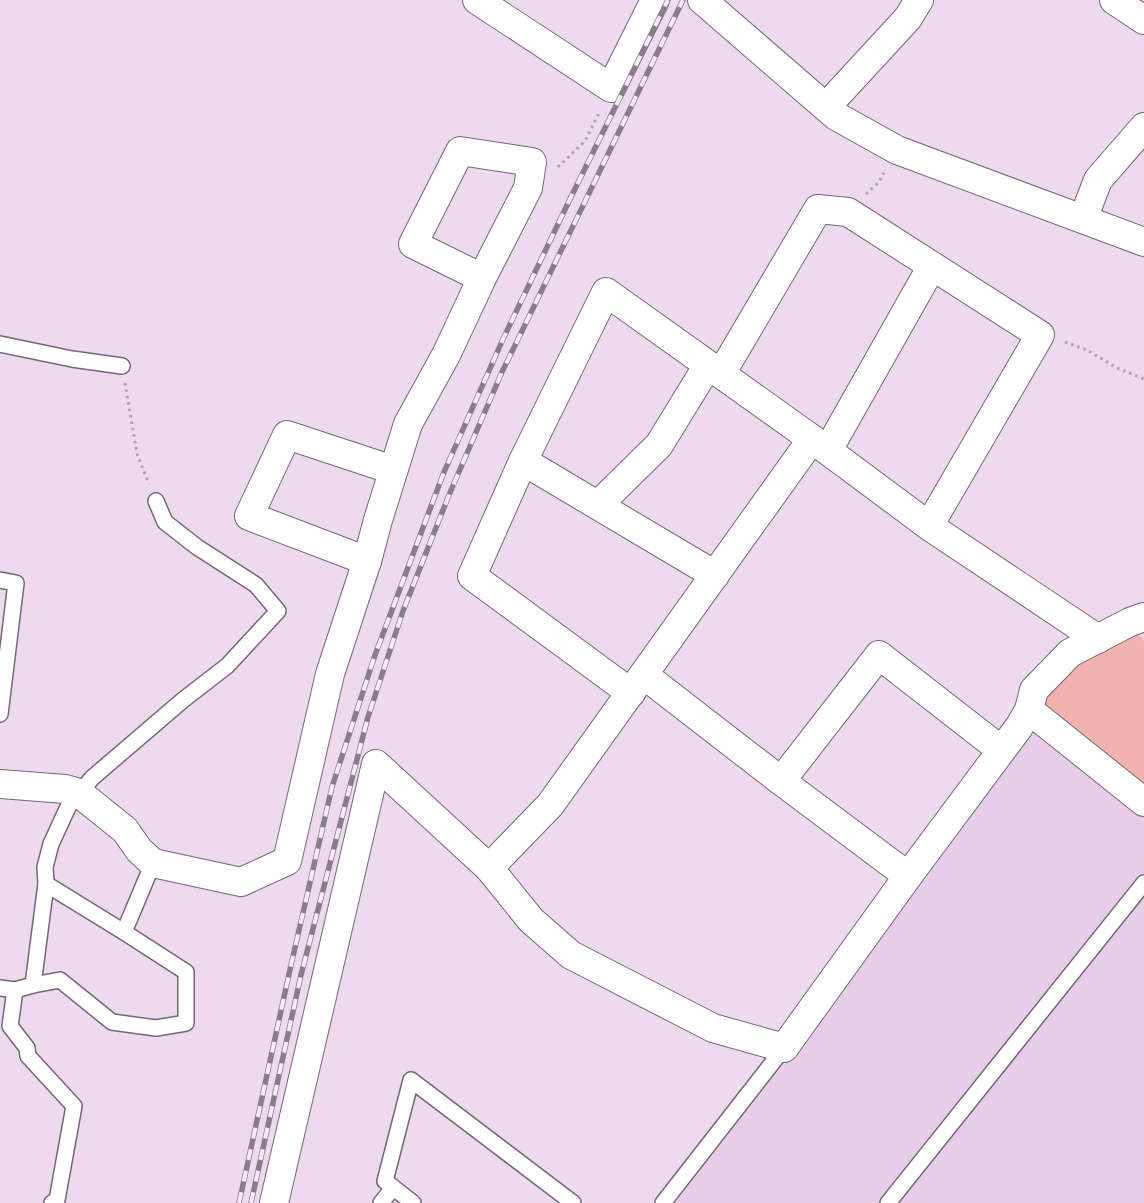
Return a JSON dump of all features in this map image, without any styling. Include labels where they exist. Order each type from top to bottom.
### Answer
[{"type":"street","points":[[477,0],[611,88],[655,0]]},
{"type":"street","points":[[702,0],[836,116],[897,150],[1144,242]]},
{"type":"street","points":[[826,107],[908,18],[920,0]]},
{"type":"street","points":[[1114,0],[1144,20]]},
{"type":"street","points":[[1083,219],[1098,180],[1144,127]]},
{"type":"street","points":[[0,784],[66,789],[79,793],[125,830],[140,850],[153,863],[241,882],[286,861],[330,674],[367,561],[408,424],[446,355],[482,278],[528,188],[532,162],[460,151],[413,244],[482,278]]},
{"type":"street","points":[[598,505],[660,445],[714,369],[818,209],[848,212],[1040,335],[929,526]]},
{"type":"street","points":[[489,868],[550,806],[715,575],[820,444],[932,266]]},
{"type":"street","points":[[908,876],[781,781],[472,576],[523,460],[606,292],[820,444],[929,526],[1098,639]]},
{"type":"street","points":[[367,561],[249,516],[287,435],[393,470]]},
{"type":"street","points":[[523,460],[715,575]]},
{"type":"street","points":[[274,1203],[376,764],[489,868],[531,920],[571,955],[713,1028],[784,1048],[1018,727],[1029,710],[1034,690],[1070,653],[1130,622],[1144,617]]},
{"type":"street","points":[[781,781],[879,655],[1001,750]]},
{"type":"street","points":[[1029,710],[1144,802]]},
{"type":"lane","points":[[0,344],[122,366]]},
{"type":"lane","points":[[33,985],[46,884],[46,867],[51,844],[68,807],[92,778],[183,700],[227,666],[278,611],[256,585],[196,547],[165,522],[156,500]]},
{"type":"lane","points":[[0,580],[16,583],[1,691],[0,714]]},
{"type":"lane","points":[[124,932],[153,863]]},
{"type":"lane","points":[[888,1203],[1144,883]]},
{"type":"lane","points":[[46,884],[186,972],[186,1023],[156,1028],[112,1022],[60,980],[7,989],[10,1026],[27,1048],[28,1056],[74,1106],[57,1200],[52,1203]]},
{"type":"lane","points":[[663,1203],[784,1048]]},
{"type":"lane","points":[[413,1203],[385,1181],[412,1080],[555,1198],[573,1203]]},
{"type":"lane","points":[[381,1203],[393,1188]]},
{"type":"path","points":[[525,193],[535,190],[585,141],[611,88]]},
{"type":"path","points":[[848,212],[879,182],[897,150]]},
{"type":"path","points":[[1040,335],[1051,336],[1087,350],[1117,368],[1144,379]]},
{"type":"path","points":[[122,366],[137,454],[156,500]]},
{"type":"shaded area","points":[[1135,633],[1143,638],[1144,642],[1144,794],[1043,714],[1046,690],[1074,660]]},
{"type":"shaded area","points":[[1035,722],[1144,813],[1144,1203],[675,1203],[789,1058]]},
{"type":"railway","points":[[239,1203],[332,787],[375,655],[444,472],[504,337],[668,0]]},
{"type":"railway","points":[[251,1203],[301,975],[368,717],[403,611],[449,495],[502,372],[683,0]]}]
